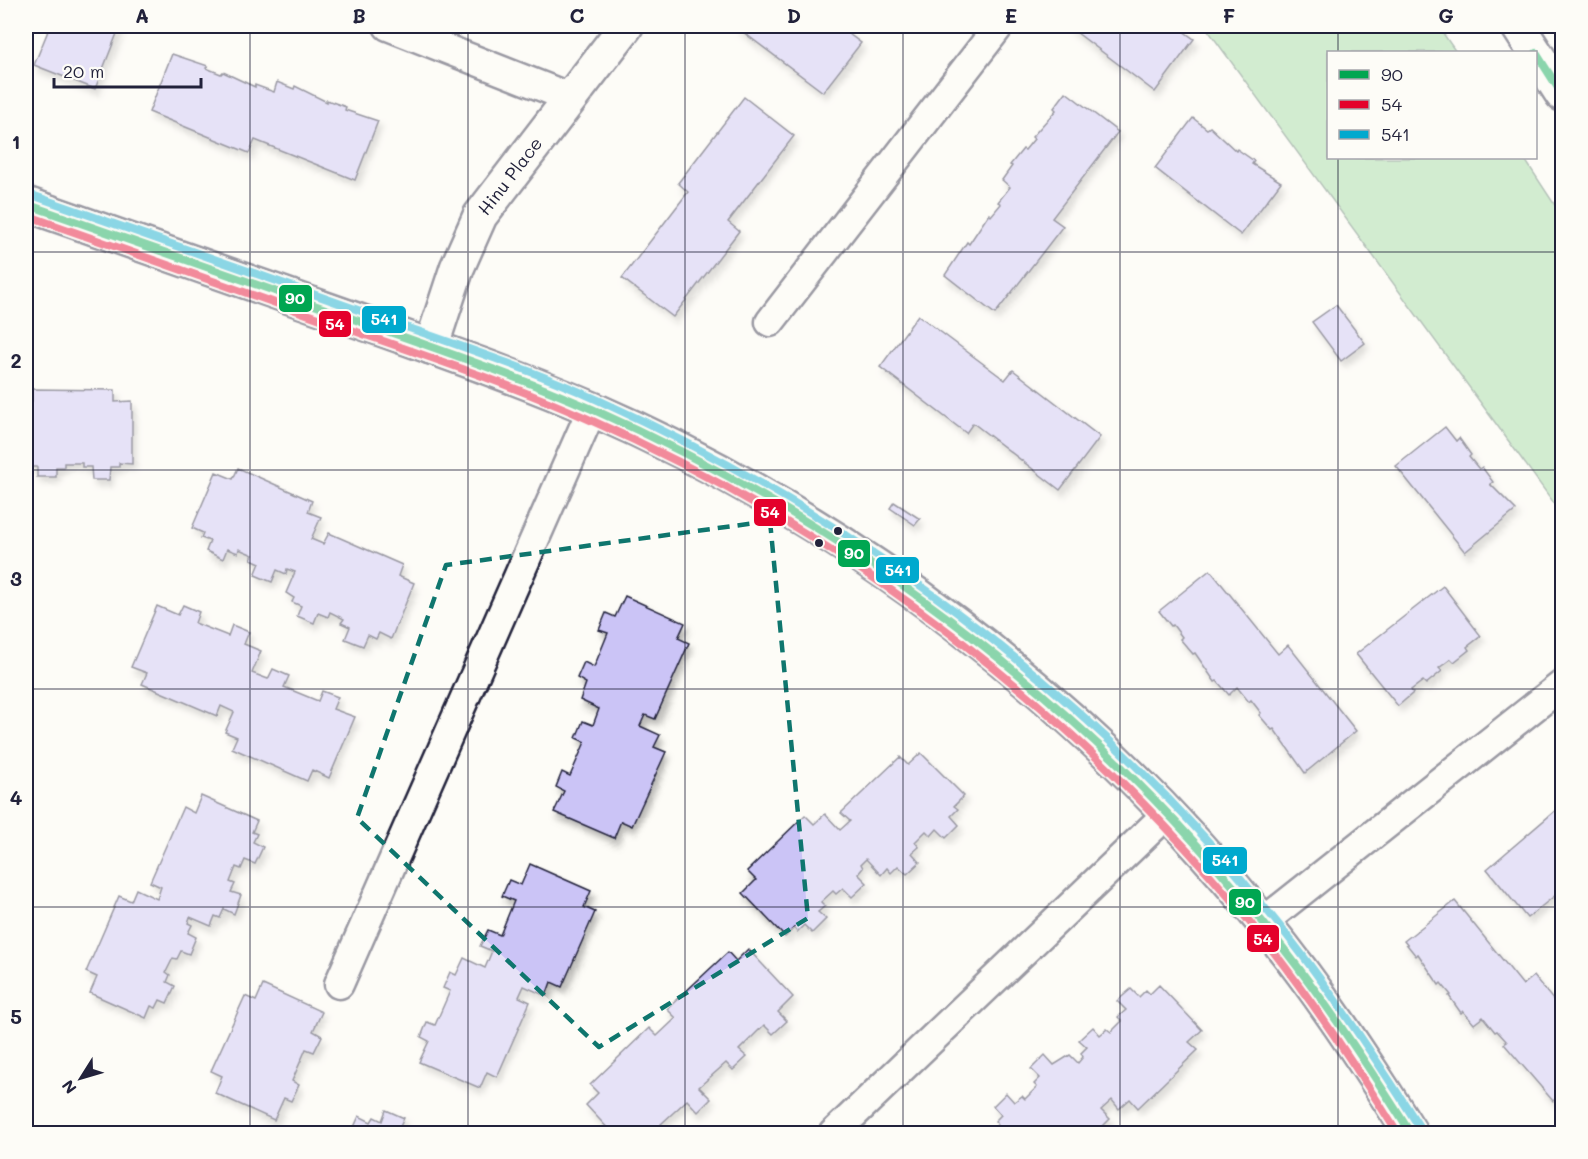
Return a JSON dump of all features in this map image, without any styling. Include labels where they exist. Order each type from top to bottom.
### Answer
[{"type":"main road","name":"Hinu Place","points":[[431,347],[457,268],[480,216],[626,26]]},
{"type":"main road","points":[[1518,26],[1535,51]]},
{"type":"main road","points":[[1537,55],[1563,94]]},
{"type":"main road","points":[[26,204],[431,347],[592,409],[726,476],[782,507],[890,576],[1016,672],[1101,747],[1168,813],[1263,922],[1352,1041],[1411,1134]]},
{"type":"lane","points":[[388,26],[571,98]]},
{"type":"lane","points":[[770,322],[999,26]]},
{"type":"lane","points":[[339,984],[592,409]]},
{"type":"lane","points":[[1263,922],[1563,685]]},
{"type":"lane","points":[[833,1134],[1168,813]]},
{"type":"highlighted area","points":[[770,521],[808,918],[599,1047],[357,818],[446,565]]},
{"type":"green space","points":[[1205,26],[1438,26],[1455,51],[1327,51],[1327,159],[1525,159],[1562,216],[1562,514]]},
{"type":"building","points":[[50,26],[120,26],[95,89],[34,65]]},
{"type":"building","points":[[735,26],[838,26],[861,43],[823,92]]},
{"type":"building","points":[[1068,26],[1176,26],[1194,39],[1155,92]]},
{"type":"building","points":[[172,54],[208,66],[206,68],[221,74],[223,72],[255,87],[255,85],[274,92],[277,82],[294,89],[295,86],[327,102],[327,100],[346,107],[345,110],[378,121],[355,180],[255,140],[249,153],[149,112]]},
{"type":"building","points":[[1066,92],[1118,132],[1052,218],[1063,226],[995,314],[945,275],[989,214],[991,216],[1001,204],[998,202],[1010,187],[1002,180],[1012,166],[1010,165],[1034,139],[1032,137],[1056,110],[1054,108]]},
{"type":"building","points":[[744,97],[794,136],[728,222],[739,231],[673,317],[622,278],[688,192],[678,183]]},
{"type":"building","points":[[1193,118],[1207,129],[1210,127],[1236,151],[1237,149],[1254,161],[1252,164],[1281,182],[1241,235],[1155,168]]},
{"type":"building","points":[[1336,305],[1365,343],[1341,361],[1312,322]]},
{"type":"building","points":[[918,315],[1005,380],[1013,370],[1100,437],[1060,490],[973,423],[966,433],[880,367]]},
{"type":"building","points":[[32,389],[115,390],[115,402],[132,401],[132,464],[119,463],[119,467],[110,467],[109,480],[92,480],[91,467],[82,467],[82,463],[64,463],[64,467],[56,467],[56,477],[37,477],[37,467],[28,467],[26,463],[26,402],[32,401]]},
{"type":"building","points":[[1445,427],[1456,441],[1459,438],[1471,455],[1469,457],[1479,469],[1482,467],[1493,482],[1490,484],[1516,510],[1465,552],[1396,466]]},
{"type":"building","points":[[238,468],[312,501],[308,512],[321,517],[311,539],[323,544],[329,533],[402,565],[398,576],[414,583],[391,639],[379,633],[376,639],[368,635],[363,646],[345,639],[350,627],[341,623],[344,619],[330,612],[328,617],[318,613],[314,623],[297,616],[301,606],[292,602],[294,598],[286,593],[295,572],[287,569],[286,574],[277,570],[272,582],[255,575],[260,563],[251,559],[253,555],[239,549],[238,553],[227,549],[223,559],[206,551],[210,541],[201,538],[203,533],[192,528],[216,472],[233,479]]},
{"type":"building","points":[[894,502],[920,519],[915,525],[890,508]]},
{"type":"building","points":[[1210,570],[1278,654],[1288,645],[1356,731],[1305,773],[1274,729],[1272,730],[1259,715],[1261,713],[1251,700],[1249,702],[1237,687],[1229,695],[1217,681],[1215,682],[1195,653],[1193,654],[1180,639],[1182,637],[1173,625],[1171,626],[1159,611]]},
{"type":"building","points":[[1443,586],[1481,636],[1454,662],[1451,659],[1439,668],[1442,671],[1426,684],[1423,681],[1411,690],[1413,693],[1398,706],[1356,654]]},
{"type":"building","points":[[625,596],[685,623],[678,638],[689,643],[655,719],[645,715],[640,726],[660,735],[654,747],[666,752],[632,826],[621,821],[614,838],[554,812],[564,791],[556,787],[562,772],[570,776],[585,742],[576,738],[583,721],[593,725],[599,709],[580,700],[586,683],[577,678],[584,662],[594,667],[608,633],[599,630],[606,613],[615,617]]},
{"type":"building","points":[[183,605],[199,612],[195,623],[228,636],[232,625],[249,632],[244,644],[261,651],[252,673],[268,679],[273,669],[289,676],[284,687],[318,701],[322,691],[338,697],[333,709],[355,717],[329,778],[312,770],[307,781],[232,748],[237,737],[225,732],[234,712],[221,706],[217,716],[142,684],[147,673],[131,667],[157,606],[178,615]]},
{"type":"building","points":[[921,753],[964,796],[954,806],[958,809],[951,816],[959,825],[946,838],[937,829],[931,836],[926,831],[915,842],[919,847],[912,853],[920,862],[907,874],[898,866],[891,873],[887,868],[881,875],[866,859],[861,864],[863,868],[858,874],[867,883],[852,897],[843,888],[836,894],[833,891],[821,902],[825,906],[818,912],[826,919],[812,933],[804,925],[797,932],[794,928],[785,937],[743,893],[756,880],[747,871],[805,815],[814,824],[825,814],[840,830],[850,821],[841,813],[900,757],[908,765]]},
{"type":"building","points":[[201,796],[257,821],[252,832],[257,834],[253,842],[263,847],[255,864],[245,860],[241,869],[236,867],[230,882],[235,884],[231,892],[241,895],[234,914],[224,909],[220,918],[215,916],[211,926],[190,917],[188,923],[192,925],[188,933],[196,937],[189,954],[181,951],[177,959],[173,958],[166,972],[170,975],[167,982],[175,986],[167,1003],[160,1000],[156,1008],[151,1006],[146,1018],[90,993],[97,977],[86,972],[119,896],[131,901],[136,889],[157,899],[161,887],[150,882],[183,807],[194,813]]},
{"type":"building","points":[[1562,805],[1562,890],[1527,918],[1487,869]]},
{"type":"building","points":[[530,864],[591,891],[584,907],[595,912],[562,987],[551,982],[546,996],[524,986],[519,997],[530,1002],[497,1077],[487,1072],[480,1088],[419,1062],[429,1041],[421,1037],[427,1022],[435,1025],[450,991],[443,988],[450,972],[456,975],[464,958],[485,968],[492,951],[480,946],[488,930],[500,935],[514,901],[502,896],[509,880],[521,885]]},
{"type":"building","points":[[1455,901],[1523,985],[1534,976],[1562,1011],[1562,1093],[1553,1101],[1504,1044],[1507,1042],[1483,1017],[1474,1024],[1463,1011],[1461,1013],[1449,996],[1451,995],[1441,983],[1439,985],[1418,954],[1416,956],[1404,941]]},
{"type":"building","points":[[748,949],[793,997],[778,1012],[787,1021],[773,1034],[764,1025],[739,1050],[747,1057],[733,1070],[726,1063],[699,1087],[711,1099],[698,1112],[687,1100],[661,1124],[670,1134],[613,1134],[586,1105],[598,1093],[590,1085],[649,1028],[657,1036],[676,1018],[667,1009],[728,952],[736,961]]},
{"type":"building","points":[[263,985],[322,1012],[313,1031],[322,1036],[314,1052],[306,1049],[292,1081],[299,1085],[291,1101],[284,1098],[274,1120],[215,1093],[222,1076],[211,1071],[245,996],[256,1001]]},
{"type":"building","points":[[1159,985],[1202,1030],[1189,1042],[1198,1050],[1138,1108],[1130,1099],[1119,1109],[1112,1100],[1101,1110],[1110,1119],[1095,1134],[988,1133],[998,1124],[995,1121],[1001,1115],[993,1106],[1006,1093],[1014,1102],[1022,1096],[1025,1099],[1037,1087],[1034,1084],[1040,1078],[1031,1069],[1045,1055],[1054,1065],[1070,1055],[1078,1063],[1083,1057],[1081,1053],[1087,1047],[1079,1040],[1093,1027],[1100,1035],[1107,1029],[1111,1032],[1122,1021],[1118,1017],[1126,1010],[1117,1001],[1131,989],[1139,997],[1146,990],[1150,994]]},
{"type":"building","points":[[386,1110],[404,1118],[399,1129],[407,1134],[351,1134],[359,1116],[371,1122],[374,1117],[382,1121]]},
{"type":"transit line","name":"90","points":[[1537,55],[1562,94]]},
{"type":"transit line","name":"541","points":[[29,194],[486,355],[598,400],[698,449],[795,504],[889,564],[979,629],[1065,700],[1146,776],[1222,857],[1293,943],[1359,1034],[1420,1128]]},
{"type":"transit line","name":"90","points":[[26,204],[452,354],[592,409],[692,457],[789,511],[882,571],[971,636],[1057,707],[1137,783],[1213,864],[1284,949],[1318,994],[1411,1134]]},
{"type":"transit line","name":"54","points":[[26,215],[504,384],[559,406],[685,465],[781,519],[873,578],[962,642],[1047,712],[1127,787],[1203,867],[1273,951],[1306,995],[1398,1134]]}]
